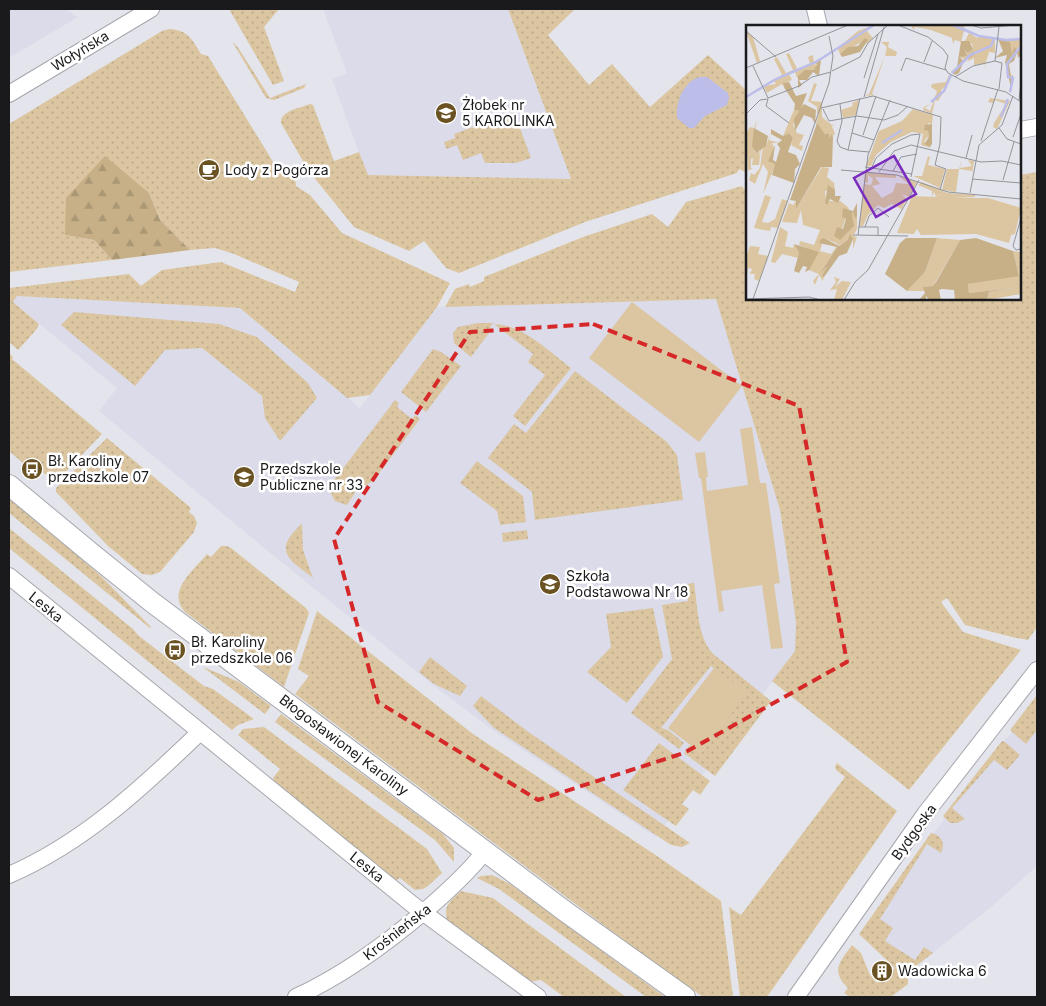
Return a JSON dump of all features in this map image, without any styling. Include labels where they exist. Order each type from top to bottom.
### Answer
[{"type":"street","name":"Wołyńska","points":[[9,94],[151,9]]},
{"type":"street","points":[[815,9],[819,25]]},
{"type":"street","points":[[1021,130],[1037,127]]},
{"type":"street","name":"Błogosławionej Karoliny","points":[[9,485],[153,603],[485,851],[685,997]]},
{"type":"street","name":"Leska","points":[[9,576],[423,912],[538,997]]},
{"type":"street","name":"Bydgoska","points":[[796,997],[925,814],[1037,670]]},
{"type":"street","points":[[9,875],[70,843],[112,813],[200,732]]},
{"type":"street","name":"Krośnieńska","points":[[296,997],[322,985],[371,954],[423,912],[462,876],[485,851]]},
{"type":"highlighted area","points":[[593,324],[799,406],[847,662],[684,753],[538,800],[378,702],[334,539],[470,332]]},
{"type":"shaded area","points":[[9,9],[65,9],[78,17],[9,58]]},
{"type":"shaded area","points":[[229,9],[279,9],[264,27],[284,81],[273,85]]},
{"type":"shaded area","name":"Żłobek nr 5 KAROLINKA","points":[[323,9],[508,9],[571,179],[367,175],[332,79],[347,73]]},
{"type":"shaded area","points":[[508,9],[575,9],[548,35],[589,85],[612,64],[650,107],[708,55],[746,90],[746,172],[739,169],[737,173],[585,222],[459,273],[446,268],[424,241],[409,251],[354,227],[308,170],[281,123],[287,113],[310,104],[313,105],[334,161],[359,152],[368,175],[571,179]]},
{"type":"shaded area","points":[[169,29],[185,33],[201,54],[208,56],[275,165],[288,169],[293,173],[296,186],[310,195],[342,233],[450,283],[437,307],[370,395],[347,398],[240,308],[17,296],[13,302],[39,324],[18,350],[9,342],[9,288],[129,274],[141,286],[162,270],[221,262],[295,292],[299,282],[234,254],[215,248],[190,250],[160,220],[149,193],[65,235],[94,240],[112,260],[9,272],[9,124],[162,31]]},
{"type":"shaded area","points":[[233,43],[239,49],[270,98],[306,84],[304,88],[274,100],[266,98]]},
{"type":"shaded area","points":[[514,112],[531,158],[516,163],[485,163],[481,153],[463,160],[457,145],[446,149],[444,142],[455,138],[454,134]]},
{"type":"shaded area","points":[[1037,172],[1037,627],[1028,640],[965,625],[947,598],[941,602],[963,632],[1021,650],[909,790],[772,681],[795,651],[796,623],[788,563],[780,510],[716,299],[445,307],[455,289],[469,284],[470,287],[484,281],[484,277],[583,237],[652,214],[668,227],[686,202],[742,186],[746,189],[746,300],[1021,300],[1021,175]]},
{"type":"shaded area","name":"Szkoła Podstawowa Nr 18","points":[[16,296],[240,308],[360,408],[437,307],[716,299],[780,510],[797,618],[795,651],[656,837],[494,731],[433,685],[99,411],[117,388],[13,302]]},
{"type":"shaded area","points":[[632,302],[742,386],[699,442],[589,358]]},
{"type":"shaded area","points":[[74,312],[219,324],[257,337],[308,383],[317,398],[280,441],[265,418],[262,396],[202,348],[165,350],[135,386],[61,325]]},
{"type":"shaded area","points":[[478,323],[493,323],[490,327],[492,329],[471,357],[454,343],[453,333],[458,327]]},
{"type":"shaded area","points":[[494,324],[505,325],[525,334],[571,368],[525,426],[513,416],[545,375],[528,362],[533,354]]},
{"type":"shaded area","points":[[433,349],[441,352],[461,366],[426,412],[401,392]]},
{"type":"shaded area","points":[[9,353],[13,357],[12,359],[102,434],[55,483],[31,458],[24,464],[9,451]]},
{"type":"shaded area","points":[[575,371],[667,442],[677,455],[683,500],[535,520],[532,492],[488,458],[514,424],[526,433]]},
{"type":"shaded area","points":[[395,400],[399,403],[397,407],[412,419],[415,415],[420,419],[373,481],[356,491],[347,505],[335,501],[328,488]]},
{"type":"shaded area","points":[[752,427],[760,483],[766,483],[780,583],[774,584],[783,648],[771,649],[762,585],[721,591],[724,611],[719,612],[701,478],[699,478],[695,453],[705,452],[708,477],[706,477],[707,491],[748,485],[740,429]]},
{"type":"shaded area","points":[[107,438],[191,508],[189,512],[194,516],[197,523],[194,532],[160,572],[152,575],[142,574],[108,546],[56,492],[56,488]]},
{"type":"shaded area","points":[[477,461],[523,496],[526,522],[500,525],[497,511],[460,483]]},
{"type":"shaded area","points":[[9,497],[101,576],[151,627],[9,513]]},
{"type":"shaded area","points":[[302,523],[303,550],[313,578],[294,563],[286,548],[288,539]]},
{"type":"shaded area","points":[[9,528],[133,629],[139,636],[204,686],[213,689],[254,719],[238,725],[232,730],[9,548]]},
{"type":"shaded area","points":[[527,530],[528,539],[503,542],[502,533]]},
{"type":"shaded area","points":[[221,546],[231,548],[306,608],[309,613],[284,687],[185,612],[180,604],[180,589],[184,581],[207,554],[211,557]]},
{"type":"shaded area","points":[[694,583],[699,620],[707,646],[712,653],[771,701],[715,776],[684,753],[690,745],[701,753],[746,693],[711,666],[661,728],[668,730],[684,743],[679,749],[631,713],[672,659],[662,605],[688,601],[686,584]]},
{"type":"shaded area","points":[[653,608],[663,657],[627,703],[587,672],[611,647],[606,614]]},
{"type":"shaded area","points":[[317,611],[473,734],[660,858],[721,901],[733,997],[703,997],[641,953],[295,694],[309,676],[298,669]]},
{"type":"shaded area","points":[[430,657],[467,686],[460,696],[434,684],[419,672]]},
{"type":"shaded area","points":[[203,667],[239,682],[271,706],[265,714]]},
{"type":"shaded area","points":[[714,668],[747,693],[701,753],[668,728]]},
{"type":"shaded area","points":[[1037,695],[1037,730],[1026,744],[1010,730]]},
{"type":"shaded area","points":[[481,696],[527,731],[690,843],[682,847],[671,845],[494,728],[473,706]]},
{"type":"shaded area","points":[[1037,706],[1037,866],[990,908],[908,972],[866,928],[951,809],[1004,741]]},
{"type":"shaded area","points":[[281,714],[443,834],[454,848],[454,862],[435,840],[275,722]]},
{"type":"shaded area","points":[[264,727],[427,849],[442,873],[423,889],[415,890],[400,878],[394,882],[274,782],[273,778],[280,769],[238,735],[243,729]]},
{"type":"shaded area","points":[[1002,741],[1020,755],[1007,770],[994,760],[952,808],[965,819],[957,823],[950,823],[943,816]]},
{"type":"shaded area","points":[[659,743],[710,781],[700,795],[693,790],[682,804],[689,809],[676,826],[623,790]]},
{"type":"shaded area","points":[[837,763],[897,811],[767,997],[740,997],[729,907],[741,915],[845,777],[836,770]]},
{"type":"shaded area","points":[[931,833],[942,840],[941,853],[927,844],[880,919],[893,928],[885,941],[915,960],[924,947],[933,953],[908,972],[908,984],[891,997],[850,997],[844,993],[848,988],[839,976],[838,971],[841,961],[852,945],[861,953],[870,975],[877,983],[895,968],[859,934]]},
{"type":"shaded area","points":[[492,875],[510,884],[665,997],[646,997],[499,889],[477,878]]},
{"type":"shaded area","points":[[461,891],[493,898],[626,997],[564,997],[541,980],[529,982],[449,923],[446,909]]},
{"type":"green space","points":[[105,156],[149,193],[160,220],[190,250],[112,260],[94,240],[65,235],[66,198]]},
{"type":"water","points":[[699,77],[707,77],[728,93],[729,98],[727,105],[705,116],[694,128],[689,128],[677,118],[679,99],[685,88]]},
{"type":"place","name":"Żłobek nr 5 KAROLINKA","points":[[446,113]]},
{"type":"place","name":"Lody z Pogórza","points":[[209,170]]},
{"type":"place","name":"Bł. Karoliny przedszkole 07","points":[[32,469]]},
{"type":"place","name":"Przedszkole Publiczne nr 33","points":[[244,477]]},
{"type":"place","name":"Szkoła Podstawowa Nr 18","points":[[550,584]]},
{"type":"place","name":"Bł. Karoliny przedszkole 06","points":[[175,650]]},
{"type":"place","name":"Wadowicka 6","points":[[882,971]]}]
